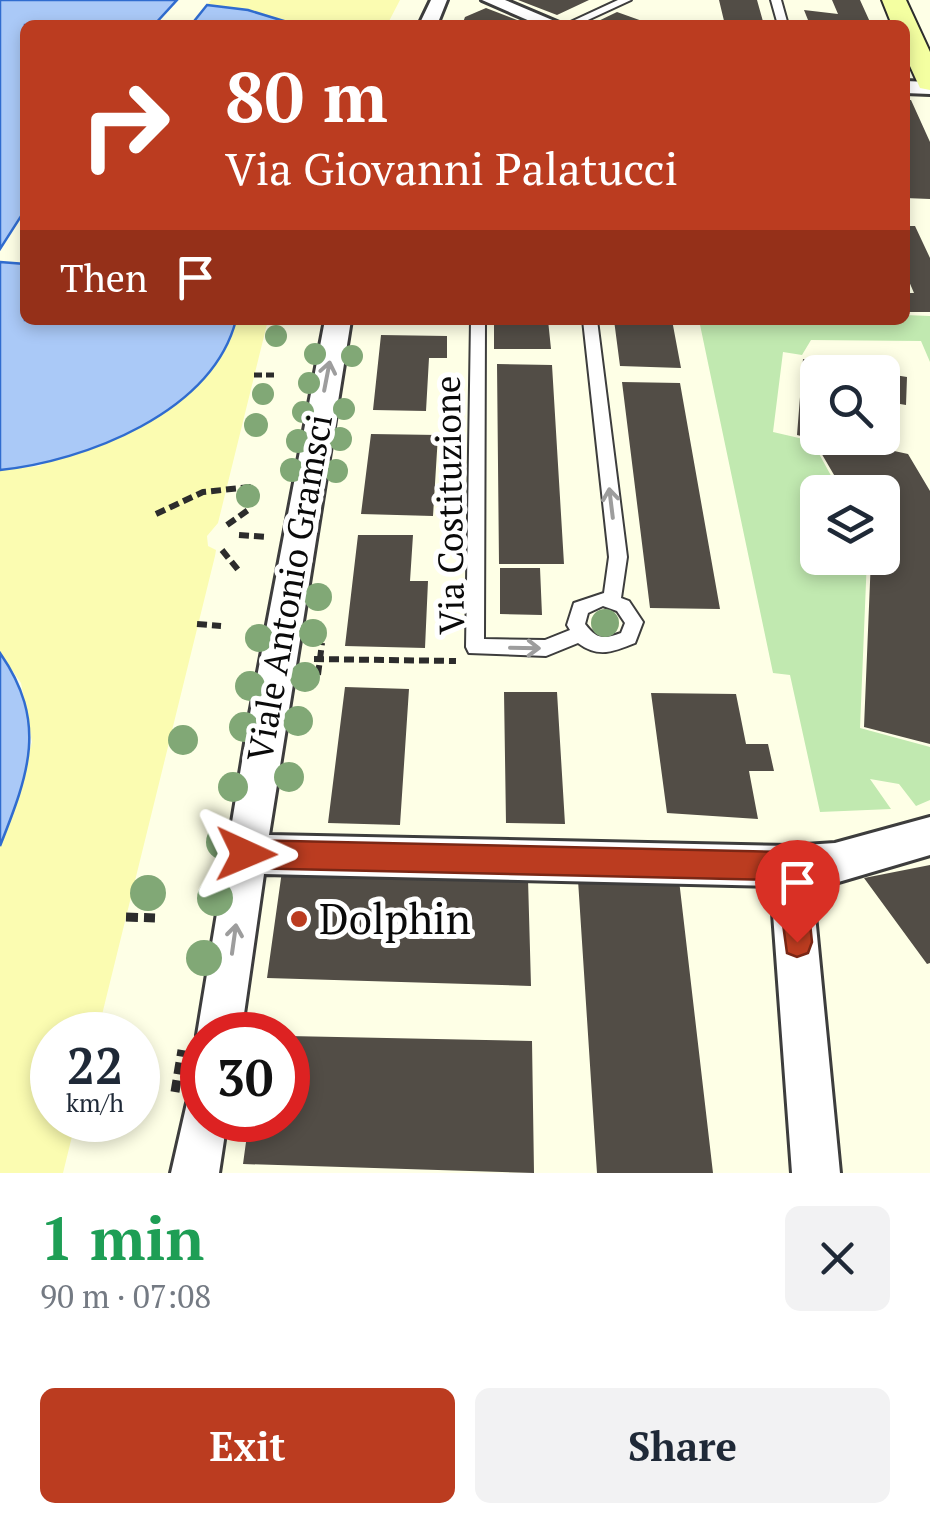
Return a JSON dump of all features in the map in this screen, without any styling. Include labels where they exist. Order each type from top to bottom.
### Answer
[{"type":"street","points":[[490,0],[542,20]]},
{"type":"street","points":[[920,0],[930,20]]},
{"type":"street","points":[[910,38],[930,85]]},
{"type":"street","name":"Viale Antonio Gramsci","points":[[222,1012],[337,325]]},
{"type":"street","points":[[246,854],[790,866],[835,863],[930,836]]},
{"type":"street","points":[[790,866],[816,1173]]},
{"type":"street","points":[[195,1173],[200,1142]]},
{"type":"lane","points":[[580,20],[626,0]]},
{"type":"lane","name":"Via Costituzione","points":[[478,325],[475,648],[546,648],[580,634]]},
{"type":"lane","points":[[591,325],[618,557],[612,600]]},
{"type":"lane","points":[[597,599],[612,600],[630,612],[634,622],[629,638],[604,647],[580,634],[576,620],[580,608],[597,599]]},
{"type":"path","points":[[254,375],[277,375]]},
{"type":"path","points":[[156,514],[203,492],[251,486]]},
{"type":"path","points":[[227,525],[251,508]]},
{"type":"path","points":[[239,536],[268,537]]},
{"type":"path","points":[[222,550],[238,571]]},
{"type":"path","points":[[197,624],[222,626]]},
{"type":"path","points":[[318,675],[322,644]]},
{"type":"path","points":[[320,659],[454,662]]},
{"type":"path","points":[[126,917],[155,918]]},
{"type":"shaded area","points":[[910,315],[930,316],[930,362],[921,341],[811,340],[802,355],[783,352],[773,432],[800,438],[800,455],[820,455],[831,475],[800,475],[800,575],[866,575],[860,728],[930,747],[930,800],[916,806],[899,784],[870,779],[891,809],[820,812],[790,675],[773,673],[700,325],[910,325]]},
{"type":"sand","points":[[211,0],[400,0],[390,20],[281,20],[248,10],[207,5]]},
{"type":"sand","points":[[235,325],[267,325],[218,523],[207,536],[208,546],[216,550],[215,556],[103,1012],[30,1012],[30,1142],[71,1142],[63,1173],[0,1173],[0,846],[32,742],[21,683],[0,653],[0,470],[40,466],[233,332]]},
{"type":"water","points":[[0,0],[177,0],[159,20],[20,20],[20,218],[0,249]]},
{"type":"water","points":[[207,5],[248,10],[281,20],[195,20]]},
{"type":"water","points":[[0,262],[20,264],[20,325],[234,325],[222,353],[201,381],[173,406],[141,426],[69,456],[0,470]]},
{"type":"water","points":[[0,653],[24,702],[29,748],[19,795],[0,846]]},
{"type":"building","points":[[518,0],[589,0],[557,15]]},
{"type":"building","points":[[719,0],[757,0],[763,20],[724,20]]},
{"type":"building","points":[[832,0],[860,0],[869,20],[808,20],[804,10],[838,14]]},
{"type":"building","points":[[486,8],[517,20],[464,20]]},
{"type":"building","points":[[617,12],[639,20],[600,20]]},
{"type":"building","points":[[910,100],[930,142],[930,199],[910,198]]},
{"type":"building","points":[[910,226],[915,226],[930,258],[930,312],[910,312],[910,293],[914,293],[910,284]]},
{"type":"building","points":[[494,325],[549,325],[551,349],[494,349]]},
{"type":"building","points":[[615,325],[673,325],[681,368],[620,366]]},
{"type":"building","points":[[381,335],[447,336],[447,358],[429,358],[426,411],[373,410]]},
{"type":"building","points":[[497,364],[552,365],[564,564],[499,564]]},
{"type":"building","points":[[900,376],[907,377],[906,405],[900,404]]},
{"type":"building","points":[[622,382],[680,383],[720,609],[650,608]]},
{"type":"building","points":[[371,434],[438,435],[433,516],[361,514]]},
{"type":"building","points":[[900,452],[908,454],[930,491],[930,744],[864,727],[870,575],[900,575],[900,475],[834,475],[822,455]]},
{"type":"building","points":[[358,535],[413,535],[410,581],[428,581],[425,648],[345,646]]},
{"type":"building","points":[[500,568],[540,568],[542,615],[500,614]]},
{"type":"building","points":[[345,687],[409,689],[400,825],[328,823]]},
{"type":"building","points":[[504,692],[557,692],[565,824],[506,823]]},
{"type":"building","points":[[651,693],[736,694],[746,744],[768,744],[774,771],[749,771],[758,819],[667,813]]},
{"type":"building","points":[[930,865],[930,963],[927,964],[864,878]]},
{"type":"building","points":[[282,871],[528,879],[531,986],[267,978]]},
{"type":"building","points":[[578,880],[679,880],[713,1173],[597,1173]]},
{"type":"building","points":[[310,1036],[532,1041],[534,1173],[243,1164],[246,1142],[310,1142]]},
{"type":"place","name":"Dolphin","points":[[299,919]]},
{"type":"route","points":[[246,854],[790,866],[797,942]]}]
